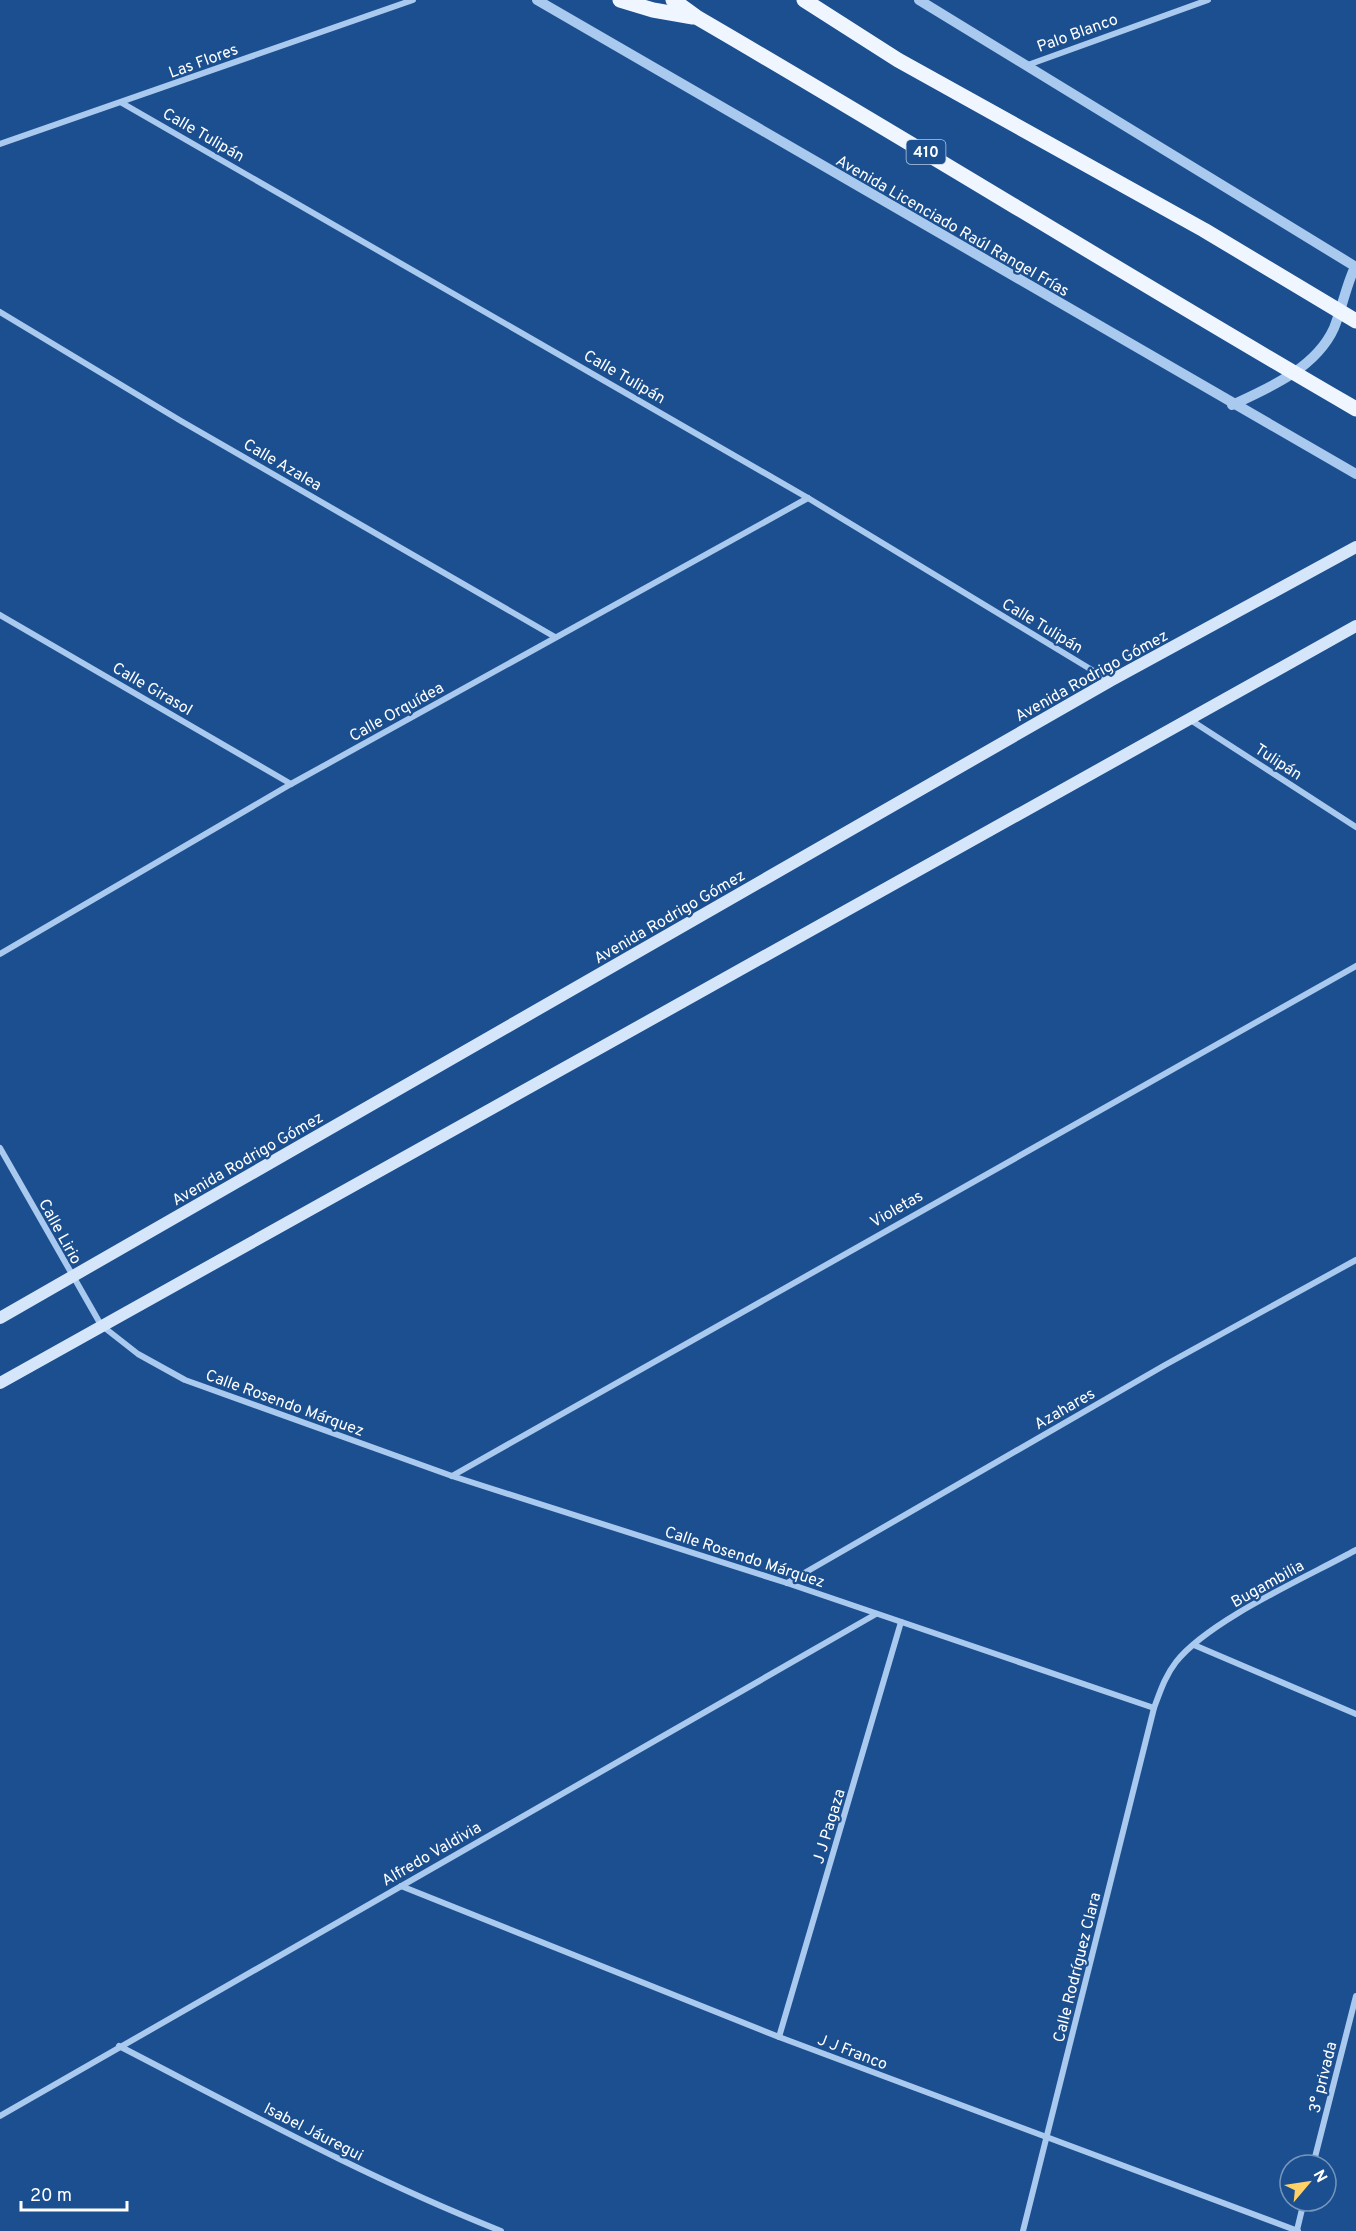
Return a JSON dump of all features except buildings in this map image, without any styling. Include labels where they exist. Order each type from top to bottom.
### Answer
[{"type":"main road","points":[[620,0],[653,10],[698,18]]},
{"type":"main road","name":"410","points":[[673,0],[698,18],[861,113],[1178,306],[1356,409]]},
{"type":"main road","points":[[804,0],[898,60],[1204,230],[1356,321]]},
{"type":"main road","name":"Avenida Rodrigo Gómez","points":[[0,1318],[1110,681],[1356,547]]},
{"type":"main road","points":[[0,1383],[1356,626]]},
{"type":"street","name":"Las Flores","points":[[0,144],[413,0]]},
{"type":"street","name":"Avenida Licenciado Raúl Rangel Frías","points":[[537,0],[1232,405],[1356,474]]},
{"type":"street","points":[[920,0],[1024,66],[1356,266],[1334,328],[1322,347],[1289,377],[1232,405]]},
{"type":"street","name":"Palo Blanco","points":[[1024,66],[1208,0]]},
{"type":"street","name":"Calle Tulipán","points":[[122,103],[808,498],[1110,681]]},
{"type":"street","name":"Calle Azalea","points":[[0,312],[181,421],[555,637]]},
{"type":"street","name":"Calle Orquídea","points":[[0,954],[291,784],[808,498]]},
{"type":"street","name":"Calle Girasol","points":[[0,615],[291,784]]},
{"type":"street","name":"Tulipán","points":[[1188,718],[1356,827]]},
{"type":"street","name":"Violetas","points":[[452,1476],[1356,966]]},
{"type":"street","name":"Calle Lirio","points":[[0,1148],[72,1278],[101,1325]]},
{"type":"street","name":"Azahares","points":[[787,1583],[1165,1365],[1356,1260]]},
{"type":"street","name":"Calle Rosendo Márquez","points":[[101,1325],[138,1354],[185,1380],[452,1476],[787,1583],[1154,1708]]},
{"type":"street","name":"Bugambilia","points":[[1194,1645],[1246,1610],[1356,1550]]},
{"type":"street","name":"Alfredo Valdivia","points":[[0,2116],[876,1614]]},
{"type":"street","name":"J J Pagaza","points":[[779,2037],[901,1622]]},
{"type":"street","points":[[1154,1708],[1167,1676],[1194,1645],[1356,1714]]},
{"type":"street","name":"Calle Rodríguez Clara","points":[[1023,2231],[1154,1708]]},
{"type":"street","name":"J J Franco","points":[[401,1886],[779,2037],[1298,2231]]},
{"type":"street","name":"3° privada","points":[[1317,2153],[1356,1996]]},
{"type":"street","name":"Isabel Jáuregui","points":[[119,2046],[312,2147],[428,2203],[501,2231]]},
{"type":"street","points":[[1298,2231],[1302,2213]]}]
